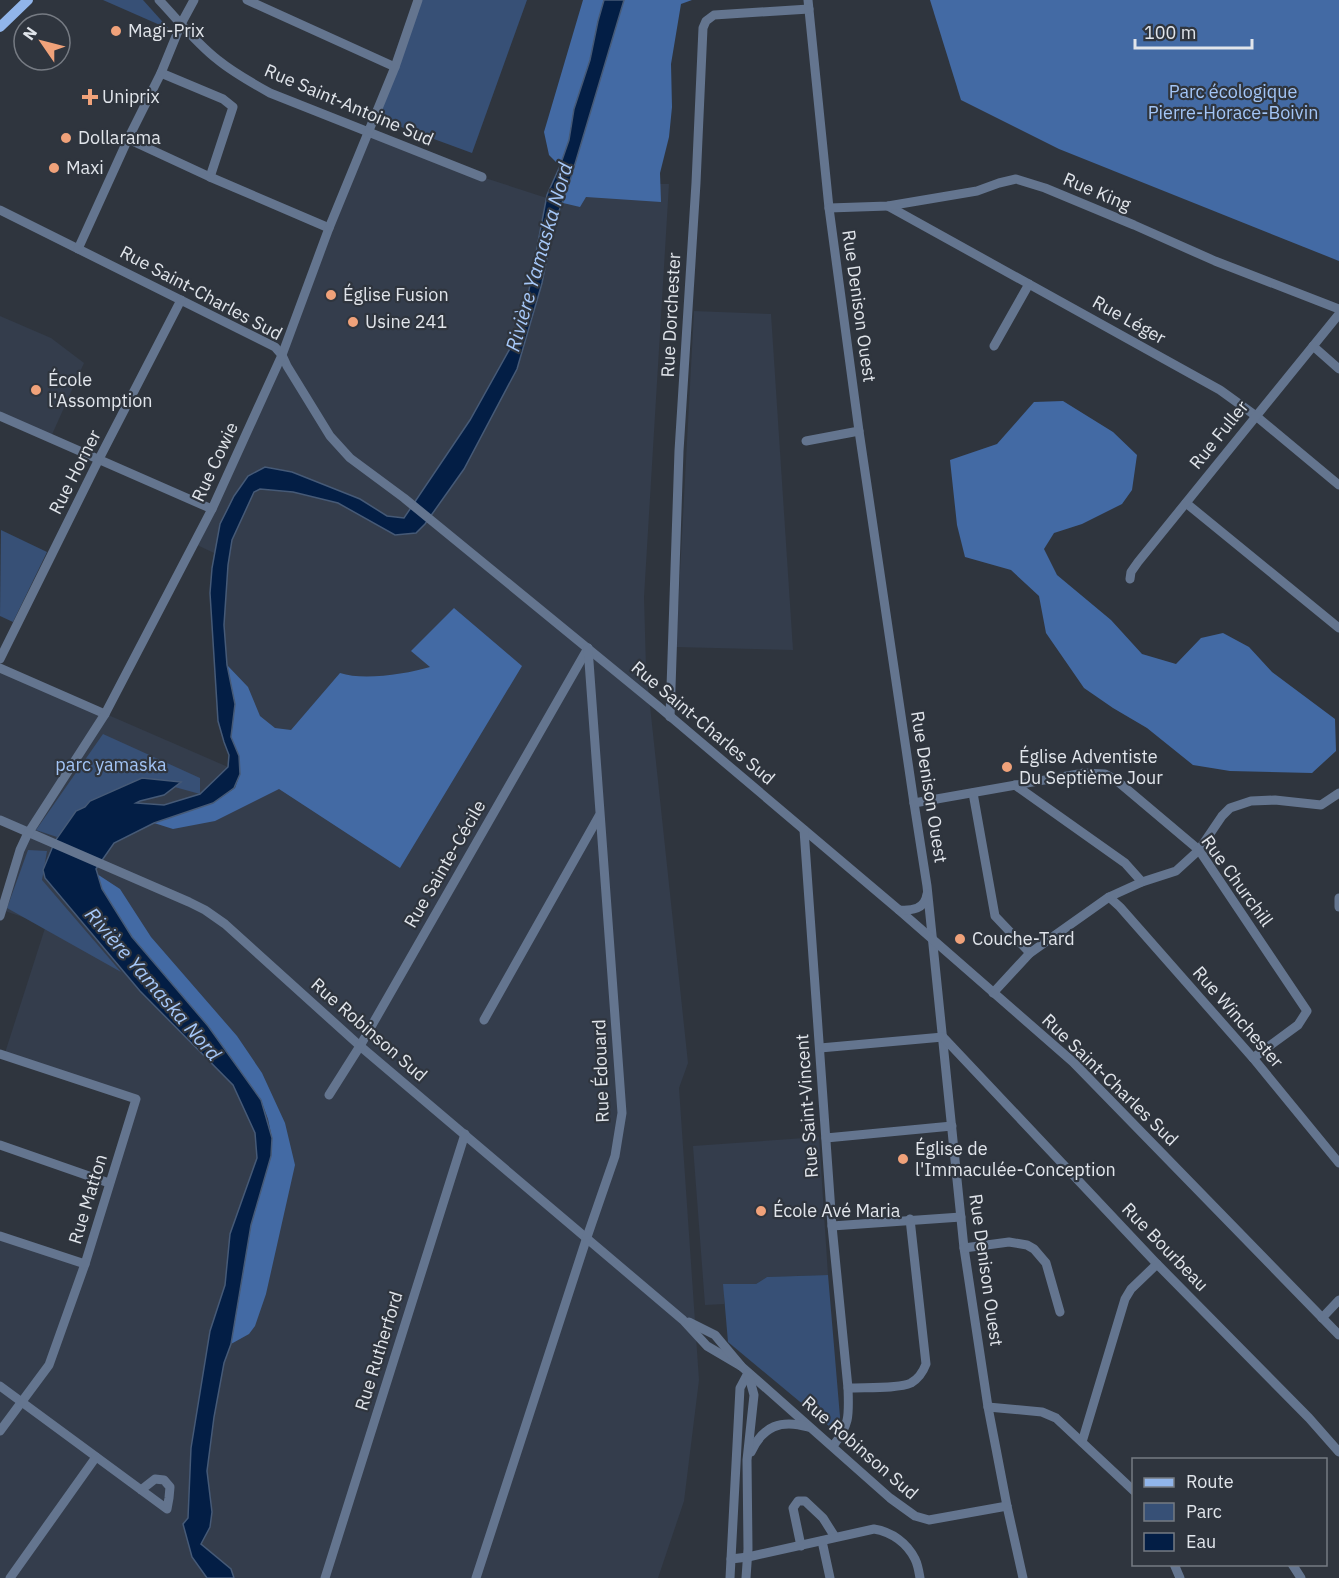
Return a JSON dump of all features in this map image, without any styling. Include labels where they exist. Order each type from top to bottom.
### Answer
[{"type":"main road","points":[[0,27],[28,0]]},
{"type":"street","name":"Rue Saint-Antoine Sud","points":[[159,0],[216,59],[270,93],[482,177]]},
{"type":"street","points":[[78,249],[194,0]]},
{"type":"street","points":[[247,0],[395,67]]},
{"type":"street","name":"Rue Cowie","points":[[0,916],[20,850],[105,714],[212,509],[282,355],[329,228],[395,67],[418,0]]},
{"type":"street","name":"Rue Denison Ouest","points":[[808,4],[829,208],[927,886],[964,1248],[988,1407],[1023,1578]]},
{"type":"street","name":"Rue Dorchester","points":[[670,717],[679,451],[703,28],[706,21],[714,15],[808,4]]},
{"type":"street","points":[[161,73],[223,99],[233,107],[210,177]]},
{"type":"street","points":[[128,139],[329,228]]},
{"type":"street","name":"Rue King","points":[[829,208],[888,206],[977,191],[1016,179],[1045,188],[1215,261],[1339,309]]},
{"type":"street","name":"Rue Léger","points":[[888,206],[1220,390],[1256,416],[1339,485]]},
{"type":"street","name":"Rue Saint-Charles Sud","points":[[0,210],[275,347],[330,436],[350,458],[404,498],[588,648],[899,910],[1073,1062],[1339,1335]]},
{"type":"street","points":[[994,346],[1029,284]]},
{"type":"street","name":"Rue Horner","points":[[0,659],[181,300]]},
{"type":"street","name":"Rue Fuller","points":[[1130,579],[1138,562],[1339,314]]},
{"type":"street","points":[[1313,346],[1339,369]]},
{"type":"street","points":[[0,416],[212,509]]},
{"type":"street","points":[[806,441],[860,431]]},
{"type":"street","points":[[1186,503],[1339,628]]},
{"type":"street","name":"Rue Édouard","points":[[476,1578],[615,1156],[622,1113],[588,648]]},
{"type":"street","name":"Rue Sainte-Cécile","points":[[329,1095],[360,1046],[588,648]]},
{"type":"street","points":[[0,668],[105,714]]},
{"type":"street","name":"Rue Churchill","points":[[914,803],[1084,773],[1105,774],[1116,780],[1199,850],[1307,1011],[1298,1025],[1253,1058]]},
{"type":"street","points":[[1015,785],[1125,863],[1142,882]]},
{"type":"street","points":[[973,793],[995,916],[1030,953]]},
{"type":"street","points":[[993,993],[1030,953],[1109,897],[1142,882],[1176,871],[1199,850],[1221,816],[1230,808],[1251,801],[1275,800],[1321,805],[1339,793]]},
{"type":"street","points":[[484,1020],[600,815]]},
{"type":"street","name":"Rue Robinson Sud","points":[[0,820],[205,910],[225,924],[360,1046],[683,1320],[707,1346],[745,1370],[890,1498],[915,1516],[929,1520],[1007,1506]]},
{"type":"street","name":"Rue Saint-Vincent","points":[[804,830],[832,1226],[848,1388],[847,1424],[833,1446]]},
{"type":"street","points":[[899,910],[910,911],[921,907],[926,899],[927,886]]},
{"type":"street","name":"Rue Winchester","points":[[1109,897],[1253,1058],[1339,1162]]},
{"type":"street","points":[[1339,897],[1339,907]]},
{"type":"street","points":[[820,1048],[943,1037]]},
{"type":"street","name":"Rue Bourbeau","points":[[943,1037],[1157,1264],[1302,1411],[1339,1452]]},
{"type":"street","name":"Rue Matton","points":[[0,1054],[136,1100],[85,1264],[50,1365],[0,1431]]},
{"type":"street","points":[[826,1138],[952,1126]]},
{"type":"street","name":"Rue Rutherford","points":[[325,1578],[465,1134]]},
{"type":"street","points":[[0,1145],[109,1183]]},
{"type":"street","points":[[832,1226],[961,1217]]},
{"type":"street","points":[[848,1388],[903,1385],[912,1382],[923,1372],[926,1364],[910,1219]]},
{"type":"street","points":[[0,1236],[85,1264]]},
{"type":"street","points":[[964,1248],[1009,1242],[1027,1245],[1034,1249],[1046,1263],[1060,1312]]},
{"type":"street","points":[[1082,1442],[1125,1299],[1131,1288],[1157,1264]]},
{"type":"street","points":[[1322,1318],[1339,1300]]},
{"type":"street","points":[[745,1370],[753,1395],[747,1460],[748,1557],[746,1578]]},
{"type":"street","points":[[730,1578],[740,1388],[745,1370]]},
{"type":"street","points":[[0,1386],[141,1490]]},
{"type":"street","points":[[988,1407],[1042,1412],[1056,1418],[1132,1489]]},
{"type":"street","points":[[747,1460],[756,1440],[766,1431],[778,1425],[794,1423],[810,1427]]},
{"type":"street","points":[[10,1578],[96,1457]]},
{"type":"street","points":[[801,1546],[793,1508],[798,1501],[805,1501],[823,1518],[835,1538]]},
{"type":"street","points":[[731,1559],[874,1529],[887,1531],[903,1543],[916,1560],[920,1578]]},
{"type":"street","points":[[822,1541],[830,1578]]},
{"type":"shaded area","points":[[368,132],[482,177],[562,203],[569,184],[669,184],[644,597],[646,668],[688,1063],[679,1088],[699,1380],[684,1501],[658,1578],[0,1578],[0,1236],[85,1264],[136,1100],[4,1056],[46,925],[2,910],[28,832],[0,820],[0,668],[228,767],[229,755],[218,721],[210,593],[214,553],[195,544],[260,402]]},
{"type":"shaded area","points":[[694,311],[771,314],[793,650],[676,647]]},
{"type":"shaded area","name":"École l'Assomption","points":[[0,316],[51,338],[84,363],[50,439],[0,417]]},
{"type":"shaded area","name":"École Avé Maria","points":[[819,1137],[828,1275],[767,1277],[756,1284],[724,1284],[724,1304],[705,1305],[693,1146]]},
{"type":"green space","points":[[103,0],[143,0],[169,29]]},
{"type":"green space","points":[[418,0],[527,0],[472,153],[374,117]]},
{"type":"green space","points":[[583,0],[604,0],[590,60],[574,109],[569,140],[560,166],[549,155],[544,132]]},
{"type":"green space","points":[[624,0],[692,0],[681,4],[671,64],[672,107],[669,137],[660,173],[661,202],[586,197],[580,207],[563,203]]},
{"type":"green space","name":"Parc écologique Pierre-Horace-Boivin","points":[[930,0],[1339,0],[1339,261],[1059,149],[961,100]]},
{"type":"green space","points":[[1063,401],[1113,432],[1137,455],[1132,490],[1122,504],[1082,524],[1054,533],[1044,549],[1057,575],[1111,620],[1142,654],[1176,664],[1201,638],[1223,633],[1249,647],[1272,672],[1335,719],[1336,751],[1312,773],[1230,771],[1193,765],[1147,728],[1084,688],[1046,633],[1039,596],[1011,570],[965,557],[957,525],[950,460],[997,444],[1034,402]]},
{"type":"green space","points":[[1,530],[47,552],[13,622],[0,616]]},
{"type":"green space","points":[[454,608],[522,666],[400,868],[279,789],[215,821],[173,829],[154,823],[213,803],[235,788],[240,774],[239,757],[231,737],[235,704],[227,665],[248,687],[260,716],[275,728],[291,730],[340,673],[372,676],[397,674],[430,667],[411,651]]},
{"type":"green space","name":"parc yamaska","points":[[103,734],[200,778],[200,794],[142,778],[90,801],[57,837],[36,830]]},
{"type":"green space","points":[[28,850],[47,851],[42,880],[121,972],[7,908]]},
{"type":"green space","points":[[97,874],[120,889],[151,937],[237,1036],[262,1073],[285,1123],[295,1165],[266,1294],[255,1326],[249,1334],[231,1344],[251,1225],[271,1156],[272,1138],[268,1119],[261,1100],[208,1026],[132,937],[102,889]]},
{"type":"green space","points":[[828,1275],[840,1417],[833,1427],[728,1342],[723,1284],[756,1284],[767,1277]]},
{"type":"water","name":"Rivière Yamaska Nord","points":[[604,0],[624,0],[569,184],[553,227],[542,283],[517,369],[464,469],[416,533],[395,535],[338,503],[293,492],[260,489],[254,492],[232,540],[224,625],[227,665],[235,704],[231,737],[239,756],[240,774],[234,788],[213,803],[154,823],[114,843],[96,869],[102,889],[132,937],[208,1026],[261,1100],[272,1138],[271,1156],[251,1225],[231,1344],[224,1363],[207,1471],[212,1512],[210,1527],[201,1544],[231,1569],[234,1578],[207,1578],[192,1557],[183,1524],[188,1518],[191,1448],[210,1331],[225,1285],[230,1234],[257,1158],[255,1133],[233,1085],[140,991],[45,878],[43,870],[55,841],[76,811],[85,807],[90,801],[142,778],[181,782],[164,795],[136,803],[164,805],[200,794],[228,767],[229,755],[218,721],[210,593],[220,524],[234,496],[248,476],[265,467],[292,472],[360,499],[387,516],[404,518],[470,420],[512,345],[528,295],[547,195],[569,140],[574,109],[590,60]]},
{"type":"place","name":"Magi-Prix","points":[[116,31]]},
{"type":"place","name":"Uniprix","points":[[90,97]]},
{"type":"place","name":"Dollarama","points":[[66,138]]},
{"type":"place","name":"Maxi","points":[[54,168]]},
{"type":"place","name":"Église Fusion","points":[[331,295]]},
{"type":"place","name":"Usine 241","points":[[353,322]]},
{"type":"place","name":"École l'Assomption","points":[[36,390]]},
{"type":"place","name":"Église Adventiste Du Septième Jour","points":[[1007,767]]},
{"type":"place","name":"Couche-Tard","points":[[960,939]]},
{"type":"place","name":"Église de l'Immaculée-Conception","points":[[903,1159]]},
{"type":"place","name":"École Avé Maria","points":[[761,1211]]}]
